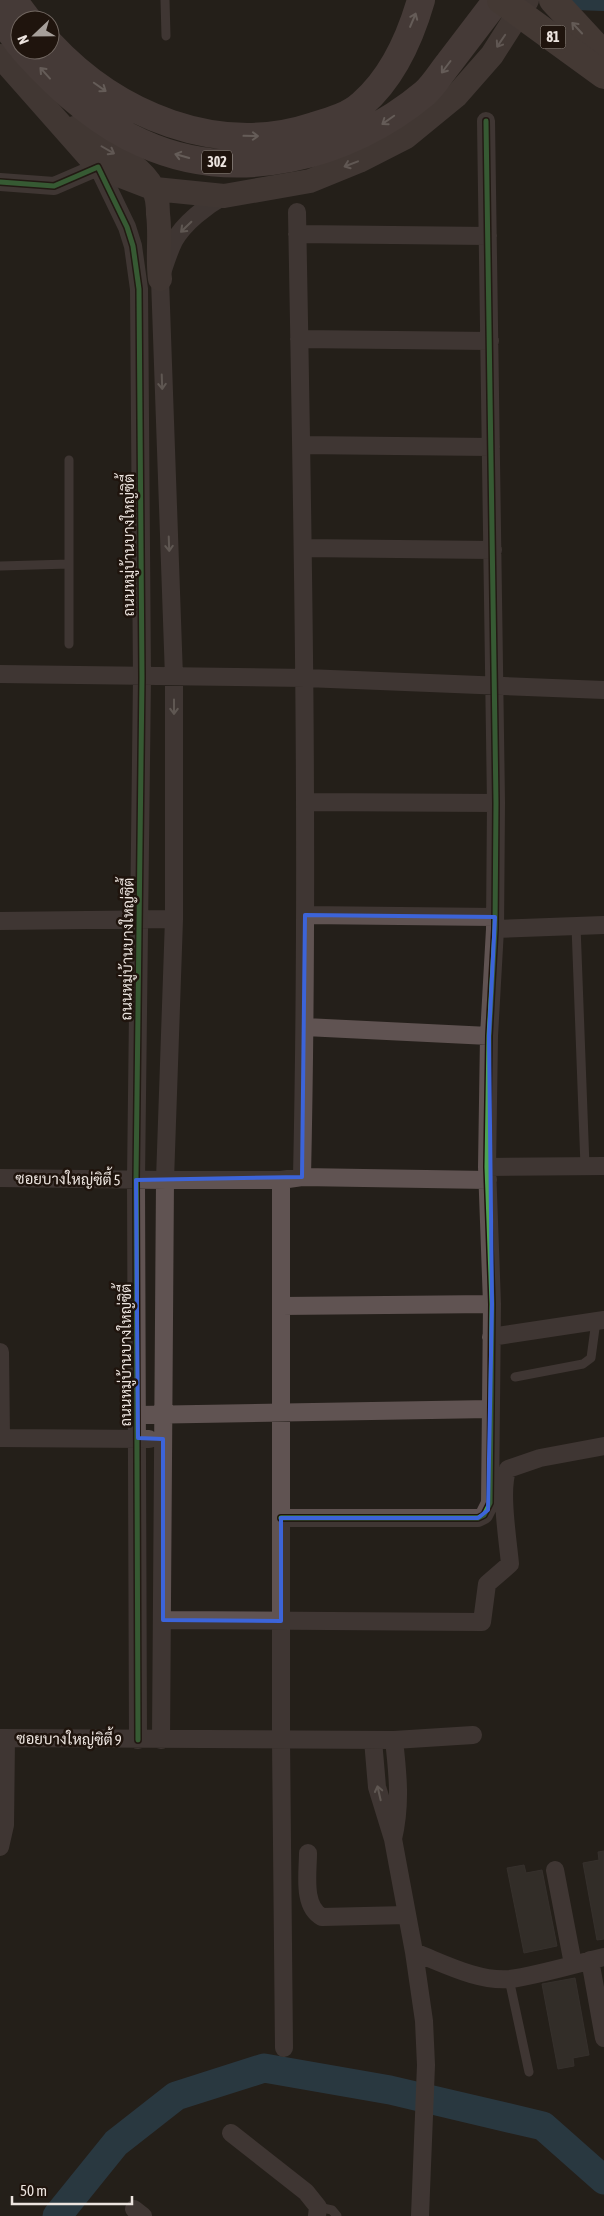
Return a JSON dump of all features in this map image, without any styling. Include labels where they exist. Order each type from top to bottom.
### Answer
[{"type":"highway","name":"81","points":[[501,0],[604,75]]},
{"type":"highway","name":"81","points":[[553,0],[604,55]]},
{"type":"main road","points":[[60,54],[101,88],[149,117],[204,134],[257,137],[300,131],[342,117],[361,106],[391,72],[421,0]]},
{"type":"main road","name":"302","points":[[33,60],[53,82],[95,115],[142,144],[189,158],[238,165],[294,158],[349,142],[375,128],[427,91],[497,0]]},
{"type":"main road","points":[[0,56],[98,168],[155,189],[224,196],[310,180],[359,161],[406,137],[456,96],[492,54],[527,0]]},
{"type":"main road","points":[[0,18],[10,32]]},
{"type":"main road","points":[[39,102],[133,166],[145,176],[155,189],[159,216],[157,256],[160,279]]},
{"type":"street","points":[[281,1518],[478,1518],[484,1515],[490,1504],[490,1337],[492,1304],[488,1174],[489,1036],[495,923],[496,803],[486,121]]},
{"type":"street","points":[[0,182],[54,186],[98,168]]},
{"type":"street","name":"ถนนหมู่บ้านบางใหญ่ซิตี้","points":[[98,168],[127,227],[133,246],[138,289],[142,677],[141,920],[136,1180],[138,1740]]},
{"type":"street","points":[[161,1740],[165,1180],[174,919],[174,677],[160,279],[173,242],[179,233],[211,204],[224,196]]},
{"type":"street","points":[[297,212],[306,678],[305,1027],[302,1177]]},
{"type":"street","points":[[297,234],[488,236]]},
{"type":"street","points":[[299,338],[490,341]]},
{"type":"street","points":[[301,445],[491,447]]},
{"type":"street","points":[[303,548],[493,550]]},
{"type":"street","points":[[0,674],[306,678],[604,690]]},
{"type":"street","points":[[305,802],[496,803]]},
{"type":"street","points":[[305,915],[576,926],[604,925]]},
{"type":"street","points":[[0,921],[174,919]]},
{"type":"street","points":[[305,1027],[489,1036]]},
{"type":"street","name":"ซอยบางใหญ่ซิตี้ 5","points":[[0,1178],[281,1180],[302,1177],[488,1174],[604,1166]]},
{"type":"street","points":[[281,1180],[281,1740],[284,2048]]},
{"type":"street","points":[[281,1306],[492,1304]]},
{"type":"street","points":[[490,1337],[600,1320]]},
{"type":"street","points":[[0,1352],[1,1438],[164,1439]]},
{"type":"street","points":[[138,1415],[490,1409]]},
{"type":"street","points":[[163,1620],[482,1622],[487,1584],[510,1564],[505,1493],[505,1476],[508,1469],[540,1458],[604,1446]]},
{"type":"street","name":"ซอยบางใหญ่ซิตี้ 9","points":[[3,1738],[394,1740],[473,1735]]},
{"type":"street","points":[[0,1847],[5,1825],[3,1738]]},
{"type":"street","points":[[372,1740],[377,1787],[393,1839],[414,1952],[424,2021],[426,2065],[420,2216]]},
{"type":"street","points":[[393,1839],[399,1815],[399,1787],[394,1740]]},
{"type":"street","points":[[308,1853],[308,1896],[315,1913],[322,1917],[407,1915]]},
{"type":"street","points":[[554,1870],[589,1961],[604,2038]]},
{"type":"street","points":[[414,1952],[465,1971],[509,1979],[589,1961]]},
{"type":"street","points":[[231,2133],[306,2192],[317,2212]]},
{"type":"lane","points":[[165,0],[166,36]]},
{"type":"lane","points":[[69,460],[69,644]]},
{"type":"lane","points":[[0,566],[69,564]]},
{"type":"lane","points":[[576,926],[585,1166]]},
{"type":"lane","points":[[515,1377],[583,1364],[591,1358],[600,1320]]},
{"type":"lane","points":[[509,1979],[529,2072]]},
{"type":"lane","points":[[317,2212],[332,2210],[337,2216]]},
{"type":"highlighted area","points":[[305,915],[495,917],[489,1036],[492,1304],[488,1510],[478,1518],[281,1518],[281,1621],[163,1620],[163,1439],[138,1438],[136,1180],[302,1177]]},
{"type":"building","points":[[604,1851],[604,1939],[597,1940],[583,1863],[599,1860],[598,1852]]},
{"type":"building","points":[[524,1865],[526,1873],[542,1870],[557,1946],[524,1953],[507,1868]]},
{"type":"building","points":[[575,1978],[589,2055],[573,2058],[574,2066],[558,2069],[542,1984]]},
{"type":"waterway","points":[[576,1],[604,2]]},
{"type":"waterway","points":[[57,2216],[116,2143],[176,2096],[264,2068],[390,2090],[543,2126],[604,2180]]},
{"type":"cycle path","points":[[281,1518],[478,1518],[484,1515],[490,1503],[492,1304],[487,1167],[489,1036],[495,929],[496,803],[486,121]]},
{"type":"cycle path","points":[[0,182],[54,186],[98,167],[127,227],[133,246],[139,289],[142,677],[136,1180],[138,1740]]}]
